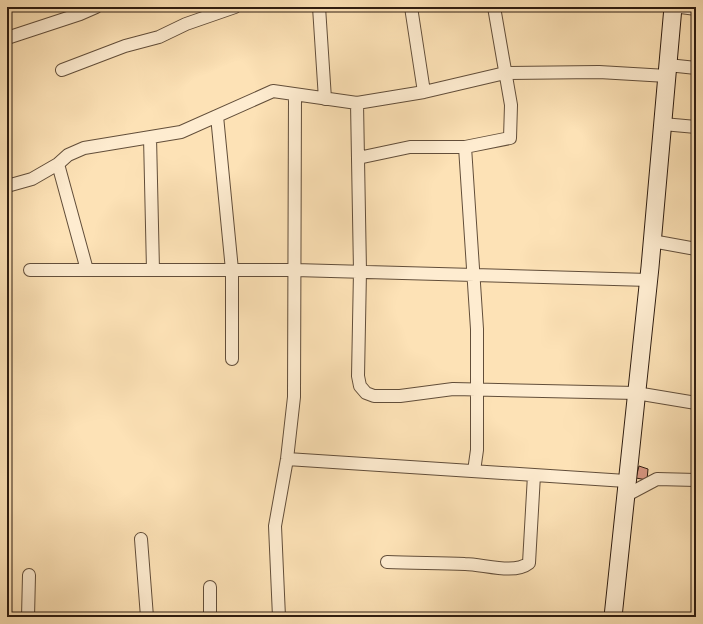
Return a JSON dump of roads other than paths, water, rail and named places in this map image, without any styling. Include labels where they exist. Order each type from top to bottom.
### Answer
[{"type":"main road","points":[[613,617],[649,280],[673,7]]},
{"type":"street","points":[[7,38],[80,14],[96,7]]},
{"type":"street","points":[[62,70],[125,46],[159,37],[186,24],[235,7]]},
{"type":"street","points":[[319,7],[325,99]]},
{"type":"street","points":[[411,7],[424,92]]},
{"type":"street","points":[[358,158],[410,147],[465,147],[510,138],[511,105],[494,7]]},
{"type":"street","points":[[681,7],[696,9]]},
{"type":"street","points":[[7,186],[32,179],[58,164],[68,155],[84,148],[150,136],[182,132],[273,91],[282,91],[295,95],[357,103],[424,92],[505,73],[599,72],[696,68]]},
{"type":"street","points":[[280,617],[275,526],[287,459],[294,397],[295,95]]},
{"type":"street","points":[[357,103],[360,272],[358,376],[360,386],[366,393],[374,396],[400,396],[453,389],[636,393],[696,403]]},
{"type":"street","points":[[217,116],[232,270],[232,359]]},
{"type":"street","points":[[663,124],[696,127]]},
{"type":"street","points":[[150,136],[153,270]]},
{"type":"street","points":[[465,147],[472,275],[477,330],[477,450],[474,471]]},
{"type":"street","points":[[58,164],[87,270]]},
{"type":"street","points":[[652,242],[696,249]]},
{"type":"street","points":[[30,270],[295,270],[649,280]]},
{"type":"street","points":[[287,459],[534,475],[626,488],[657,479],[696,480]]},
{"type":"street","points":[[387,562],[468,564],[498,568],[524,567],[529,563],[534,475]]},
{"type":"street","points":[[141,539],[147,617]]},
{"type":"street","points":[[28,617],[29,575]]},
{"type":"street","points":[[210,587],[210,617]]}]
